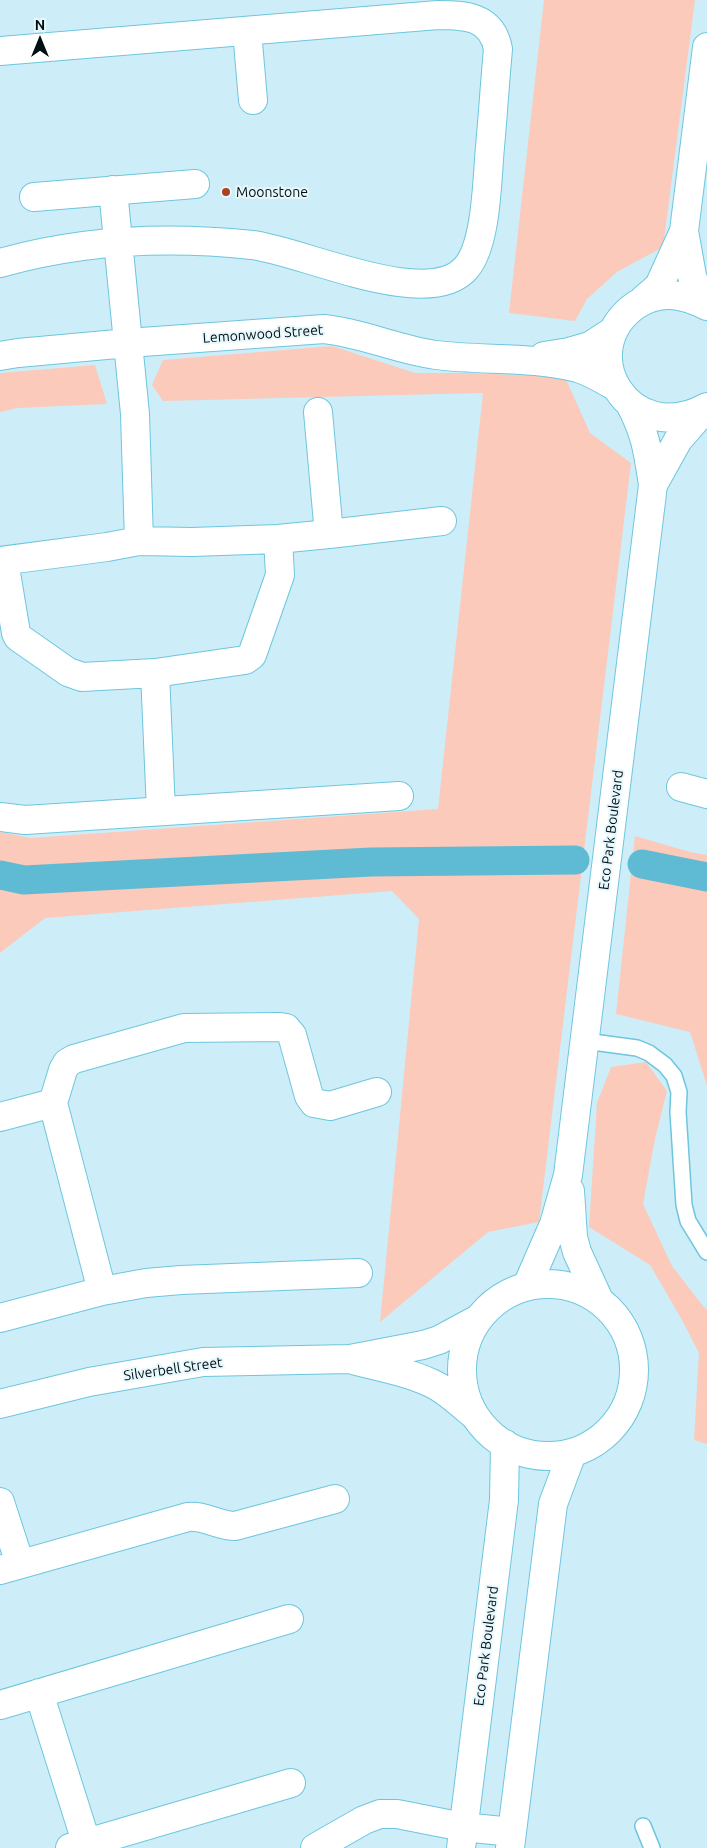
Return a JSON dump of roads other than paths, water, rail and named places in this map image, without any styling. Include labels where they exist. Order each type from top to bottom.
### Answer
[{"type":"street","points":[[0,51],[438,16],[473,18],[492,32],[498,49],[484,217],[475,253],[466,268],[455,277],[438,283],[400,282],[360,275],[254,245],[200,242],[118,241],[44,253],[0,263]]},
{"type":"street","points":[[247,31],[254,100]]},
{"type":"street","points":[[707,47],[684,231],[692,276],[697,291],[707,305]]},
{"type":"street","points":[[34,197],[196,184]]},
{"type":"street","points":[[113,190],[134,414],[139,541]]},
{"type":"street","points":[[613,331],[625,313],[659,286],[684,231]]},
{"type":"street","points":[[643,300],[666,294],[689,297],[707,305]]},
{"type":"street","name":"Lemonwood Street","points":[[0,356],[128,343],[324,329],[351,333],[438,356],[523,360],[578,368],[594,375],[623,395],[647,415],[668,419],[688,416],[707,407]]},
{"type":"street","name":"Lemonwood Street","points":[[523,360],[569,352],[590,346],[613,331]]},
{"type":"street","name":"Eco Park Boulevard","points":[[527,1286],[554,1224],[568,1175],[653,485],[647,443],[641,426],[609,369],[608,350],[613,331]]},
{"type":"street","name":"Eco Park Boulevard","points":[[653,485],[678,440],[707,407]]},
{"type":"street","points":[[318,412],[329,534]]},
{"type":"street","points":[[278,539],[279,578],[252,656],[245,660],[155,673],[82,677],[68,672],[18,637],[16,633],[2,561],[139,541],[192,542],[278,539],[442,521]]},
{"type":"street","points":[[155,673],[161,811]]},
{"type":"street","points":[[681,787],[707,794]]},
{"type":"street","points":[[0,817],[25,820],[399,796]]},
{"type":"street","points":[[102,1291],[53,1103],[67,1063],[74,1059],[184,1028],[286,1028],[292,1035],[309,1096],[314,1104],[330,1106],[377,1092]]},
{"type":"street","points":[[0,1117],[53,1103]]},
{"type":"street","name":"Eco Park Boulevard","points":[[568,1175],[576,1252],[599,1300]]},
{"type":"street","points":[[0,1318],[102,1291],[146,1284],[181,1280],[358,1273]]},
{"type":"street","points":[[552,1284],[576,1288],[599,1300],[618,1319],[631,1343],[635,1370],[630,1397],[617,1422],[597,1441],[572,1453],[549,1456],[526,1453],[505,1444],[475,1416],[464,1393],[461,1367],[466,1342],[478,1319],[499,1298],[527,1286],[552,1284]]},
{"type":"street","name":"Silverbell Street","points":[[0,1404],[89,1382],[202,1362],[350,1359],[423,1345],[439,1340],[478,1319]]},
{"type":"street","name":"Silverbell Street","points":[[350,1359],[405,1373],[431,1383],[443,1390],[475,1416]]},
{"type":"street","name":"Eco Park Boulevard","points":[[462,1837],[504,1500],[505,1444]]},
{"type":"street","points":[[315,1848],[364,1820],[380,1814],[397,1814],[462,1837],[511,1840],[553,1504],[572,1453]]},
{"type":"street","points":[[0,1502],[10,1566],[188,1517],[196,1516],[227,1526],[235,1526],[335,1499]]},
{"type":"street","points":[[0,1705],[289,1619]]},
{"type":"street","points":[[39,1693],[82,1846],[291,1783]]},
{"type":"lane","points":[[585,1041],[637,1048],[662,1061],[674,1076],[679,1092],[678,1112],[684,1205],[688,1221],[707,1252]]},
{"type":"lane","points":[[643,1826],[652,1848]]},
{"type":"waterway","points":[[0,875],[24,880],[371,862],[575,860]]},
{"type":"waterway","points":[[642,864],[707,877]]},
{"type":"place","name":"Moonstone","points":[[226,192]]}]
